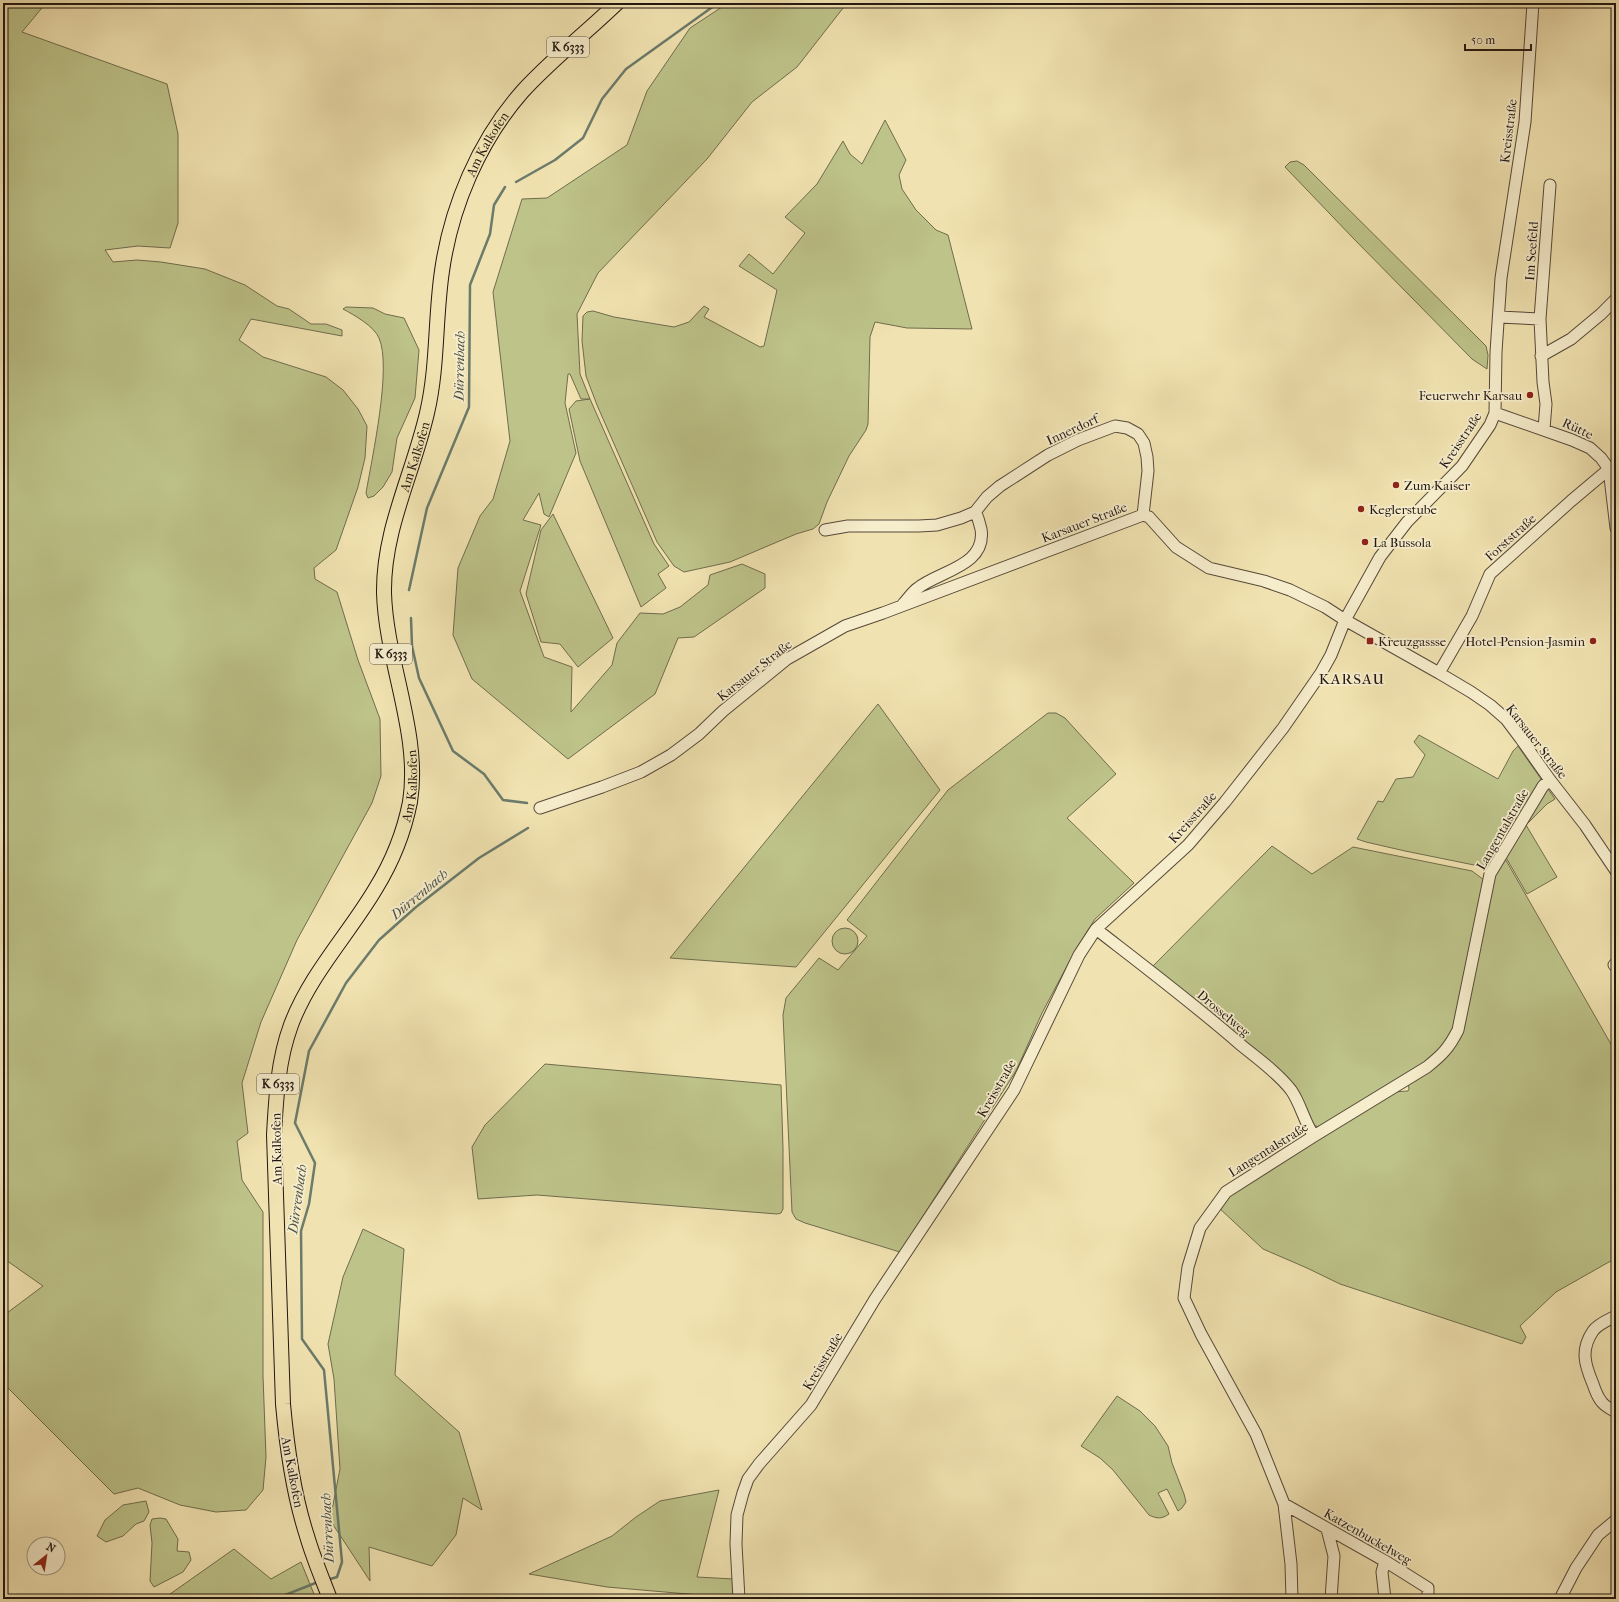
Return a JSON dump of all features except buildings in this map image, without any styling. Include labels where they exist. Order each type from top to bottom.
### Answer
[{"type":"main road","name":"Am Kalkofen","points":[[329,1595],[307,1536],[300,1511],[294,1487],[286,1438],[283,1404],[275,1150],[276,1096],[281,1060],[291,1024],[308,989],[332,951],[376,888],[393,855],[404,828],[410,800],[412,772],[408,734],[386,620],[385,567],[393,524],[422,433],[432,387],[439,298],[446,250],[455,211],[472,170],[500,122],[521,94],[566,48],[617,3]]},
{"type":"street","name":"Kreisstraße","points":[[739,1599],[736,1544],[737,1515],[748,1479],[759,1464],[811,1405],[875,1299],[1014,1090],[1079,955],[1096,929],[1188,845],[1225,802],[1283,728],[1321,673],[1331,655],[1345,620],[1380,558],[1407,522],[1462,466],[1490,425],[1495,413],[1501,278],[1525,122],[1533,3]]},
{"type":"street","name":"Im Seefeld","points":[[1544,429],[1546,404],[1541,356],[1540,319],[1550,185]]},
{"type":"street","points":[[1541,356],[1571,339],[1601,314],[1616,299]]},
{"type":"street","points":[[1499,317],[1540,319]]},
{"type":"street","name":"Rütte","points":[[1495,413],[1544,429],[1590,448],[1612,467]]},
{"type":"street","name":"Innerdorf","points":[[975,512],[987,497],[1000,486],[1048,455],[1078,440],[1115,426],[1127,428],[1138,434],[1144,443],[1148,471],[1143,515]]},
{"type":"street","points":[[1612,467],[1616,528]]},
{"type":"street","name":"Forststraße","points":[[1439,673],[1472,616],[1490,574],[1571,501],[1612,467]]},
{"type":"street","points":[[825,530],[848,526],[919,526],[937,524],[975,512],[978,517],[981,535],[976,554],[959,566],[918,588],[901,606]]},
{"type":"street","name":"Karsauer Straße","points":[[540,808],[628,777],[671,755],[699,734],[723,711],[787,659],[845,626],[1143,515],[1149,517],[1176,547],[1209,568],[1264,581],[1290,590],[1325,607],[1345,620],[1472,692],[1490,705],[1506,719],[1585,825],[1616,871]]},
{"type":"street","name":"Langentalstraße","points":[[1292,1599],[1291,1564],[1284,1504],[1256,1434],[1201,1334],[1184,1298],[1188,1267],[1200,1228],[1226,1192],[1427,1067],[1443,1054],[1451,1044],[1458,1030],[1490,874],[1543,786],[1550,780]]},
{"type":"street","name":"Drosselweg","points":[[1096,929],[1208,1016],[1277,1075],[1291,1090],[1314,1136]]},
{"type":"street","points":[[1616,1316],[1602,1323],[1594,1330],[1587,1342],[1585,1351],[1585,1365],[1596,1392],[1602,1402],[1616,1412]]},
{"type":"street","name":"Katzenbuckelweg","points":[[1284,1504],[1385,1561],[1428,1588],[1428,1599]]},
{"type":"street","points":[[1560,1599],[1576,1568],[1598,1535],[1616,1520]]},
{"type":"street","points":[[1327,1529],[1334,1556],[1331,1599]]},
{"type":"street","points":[[1385,1561],[1382,1572],[1385,1599]]},
{"type":"green space","points":[[3,3],[46,3],[22,32],[167,84],[178,134],[178,223],[170,248],[138,246],[105,250],[113,262],[137,260],[205,269],[245,285],[277,306],[289,309],[311,324],[326,324],[342,330],[342,336],[251,319],[239,340],[263,357],[326,377],[343,390],[358,409],[367,426],[365,458],[358,487],[336,550],[314,568],[315,579],[337,592],[358,660],[380,719],[381,776],[372,803],[297,940],[261,1022],[242,1083],[248,1133],[237,1141],[242,1180],[263,1212],[263,1376],[266,1457],[263,1490],[246,1510],[216,1512],[180,1505],[138,1488],[114,1494],[3,1383],[3,1316],[43,1286],[3,1258]]},
{"type":"green space","points":[[728,3],[847,3],[797,67],[752,102],[707,159],[598,273],[577,314],[580,374],[590,399],[581,399],[570,374],[568,374],[565,403],[576,453],[549,517],[544,514],[539,493],[523,520],[541,525],[520,591],[544,657],[572,667],[571,712],[612,665],[617,643],[640,613],[663,614],[680,607],[708,585],[710,575],[742,564],[765,574],[765,588],[694,637],[678,638],[655,694],[568,759],[472,679],[453,635],[458,568],[480,516],[493,499],[510,441],[493,292],[522,199],[547,198],[627,145],[647,91],[690,28]]},
{"type":"green space","points":[[885,120],[906,160],[899,175],[902,189],[916,210],[936,230],[948,235],[972,329],[907,328],[875,322],[870,337],[868,424],[866,430],[849,456],[827,502],[819,524],[813,529],[796,534],[730,562],[684,572],[674,566],[657,542],[597,405],[586,376],[582,341],[583,316],[587,312],[593,311],[614,317],[674,327],[689,322],[704,306],[709,309],[704,317],[760,347],[764,346],[777,290],[739,266],[749,254],[773,274],[805,233],[785,217],[817,184],[843,141],[850,154],[862,164]]},
{"type":"green space","points":[[1297,161],[1304,165],[1486,346],[1488,355],[1487,369],[1472,359],[1285,167],[1290,162]]},
{"type":"green space","points":[[346,307],[373,308],[385,314],[404,318],[419,350],[415,398],[397,438],[392,472],[383,487],[374,496],[368,498],[366,493],[380,413],[383,370],[382,352],[379,338],[373,329],[353,314],[343,309]]},
{"type":"green space","points":[[590,399],[654,544],[669,566],[658,574],[666,588],[641,607],[580,461],[569,409],[576,401]]},
{"type":"green space","points":[[553,514],[613,638],[578,667],[560,644],[541,642],[526,594],[541,530]]},
{"type":"green space","points":[[878,704],[940,790],[796,967],[670,958]]},
{"type":"green space","points":[[1048,713],[1056,713],[1065,718],[1116,774],[1067,818],[1134,883],[1095,919],[1076,949],[1042,1013],[1016,1071],[900,1252],[796,1219],[792,1212],[783,1015],[786,998],[819,958],[838,970],[867,936],[847,920],[948,790]]},
{"type":"green space","points":[[1419,735],[1498,779],[1513,751],[1518,746],[1541,779],[1495,860],[1488,864],[1479,866],[1405,851],[1357,839],[1378,801],[1383,802],[1396,779],[1413,777],[1425,755],[1414,742]]},
{"type":"green space","points":[[1544,789],[1548,789],[1555,799],[1547,804],[1526,825],[1557,877],[1527,894],[1504,854]]},
{"type":"green space","points":[[1272,846],[1312,874],[1353,847],[1472,871],[1484,880],[1453,1034],[1432,1060],[1319,1127],[1310,1124],[1302,1105],[1152,967]]},
{"type":"green space","points":[[1503,855],[1616,1053],[1616,1258],[1556,1292],[1520,1326],[1526,1337],[1522,1344],[1340,1284],[1263,1249],[1218,1207],[1230,1194],[1393,1092],[1408,1091],[1408,1082],[1449,1051],[1491,880]]},
{"type":"green space","points":[[845,928],[854,932],[858,941],[854,950],[845,954],[836,950],[832,941],[836,932]]},
{"type":"green space","points":[[545,1064],[781,1085],[783,1209],[781,1213],[777,1214],[537,1195],[478,1199],[472,1147],[485,1125]]},
{"type":"green space","points":[[363,1229],[404,1249],[395,1375],[459,1432],[482,1510],[463,1498],[456,1535],[432,1566],[369,1547],[370,1581],[330,1520],[340,1469],[334,1379],[328,1344],[343,1277]]},
{"type":"green space","points":[[1117,1396],[1140,1411],[1155,1426],[1168,1446],[1172,1463],[1186,1502],[1178,1511],[1167,1489],[1158,1493],[1169,1514],[1159,1518],[1149,1515],[1113,1470],[1100,1458],[1081,1446]]},
{"type":"green space","points":[[719,1490],[697,1577],[734,1579],[734,1598],[607,1587],[529,1574],[612,1536],[636,1517],[660,1501]]},
{"type":"green space","points":[[146,1501],[149,1512],[144,1521],[136,1524],[123,1536],[106,1542],[97,1536],[105,1520],[123,1505]]},
{"type":"green space","points":[[152,1519],[166,1519],[178,1539],[177,1551],[189,1552],[191,1560],[183,1572],[154,1587],[150,1581],[152,1543],[150,1525]]},
{"type":"green space","points":[[234,1549],[271,1579],[301,1562],[316,1599],[163,1599]]},
{"type":"waterway","name":"Dürrenbach","points":[[516,182],[555,160],[583,138],[602,99],[626,69],[718,3]]},
{"type":"waterway","name":"Dürrenbach","points":[[409,590],[427,508],[469,407],[470,285],[490,234],[494,205],[505,187]]},
{"type":"waterway","name":"Dürrenbach","points":[[411,618],[412,646],[419,678],[453,751],[484,774],[503,800],[527,803]]},
{"type":"waterway","name":"Dürrenbach","points":[[327,1580],[337,1577],[342,1562],[324,1370],[302,1339],[301,1231],[309,1204],[315,1163],[295,1123],[309,1051],[346,983],[379,940],[416,907],[479,858],[528,828]]},
{"type":"waterway","name":"Dürrenbach","points":[[275,1599],[318,1582]]},
{"type":"place","name":"Feuerwehr Karsau","points":[[1530,395]]},
{"type":"place","name":"Zum Kaiser","points":[[1396,485]]},
{"type":"place","name":"Keglerstube","points":[[1361,509]]},
{"type":"place","name":"La Bussola","points":[[1365,542]]},
{"type":"place","name":"Kreuzgassse","points":[[1370,641]]},
{"type":"place","name":"Hotel-Pension-Jasmin","points":[[1593,641]]},
{"type":"district","name":"KARSAU","points":[[1352,679]]}]
